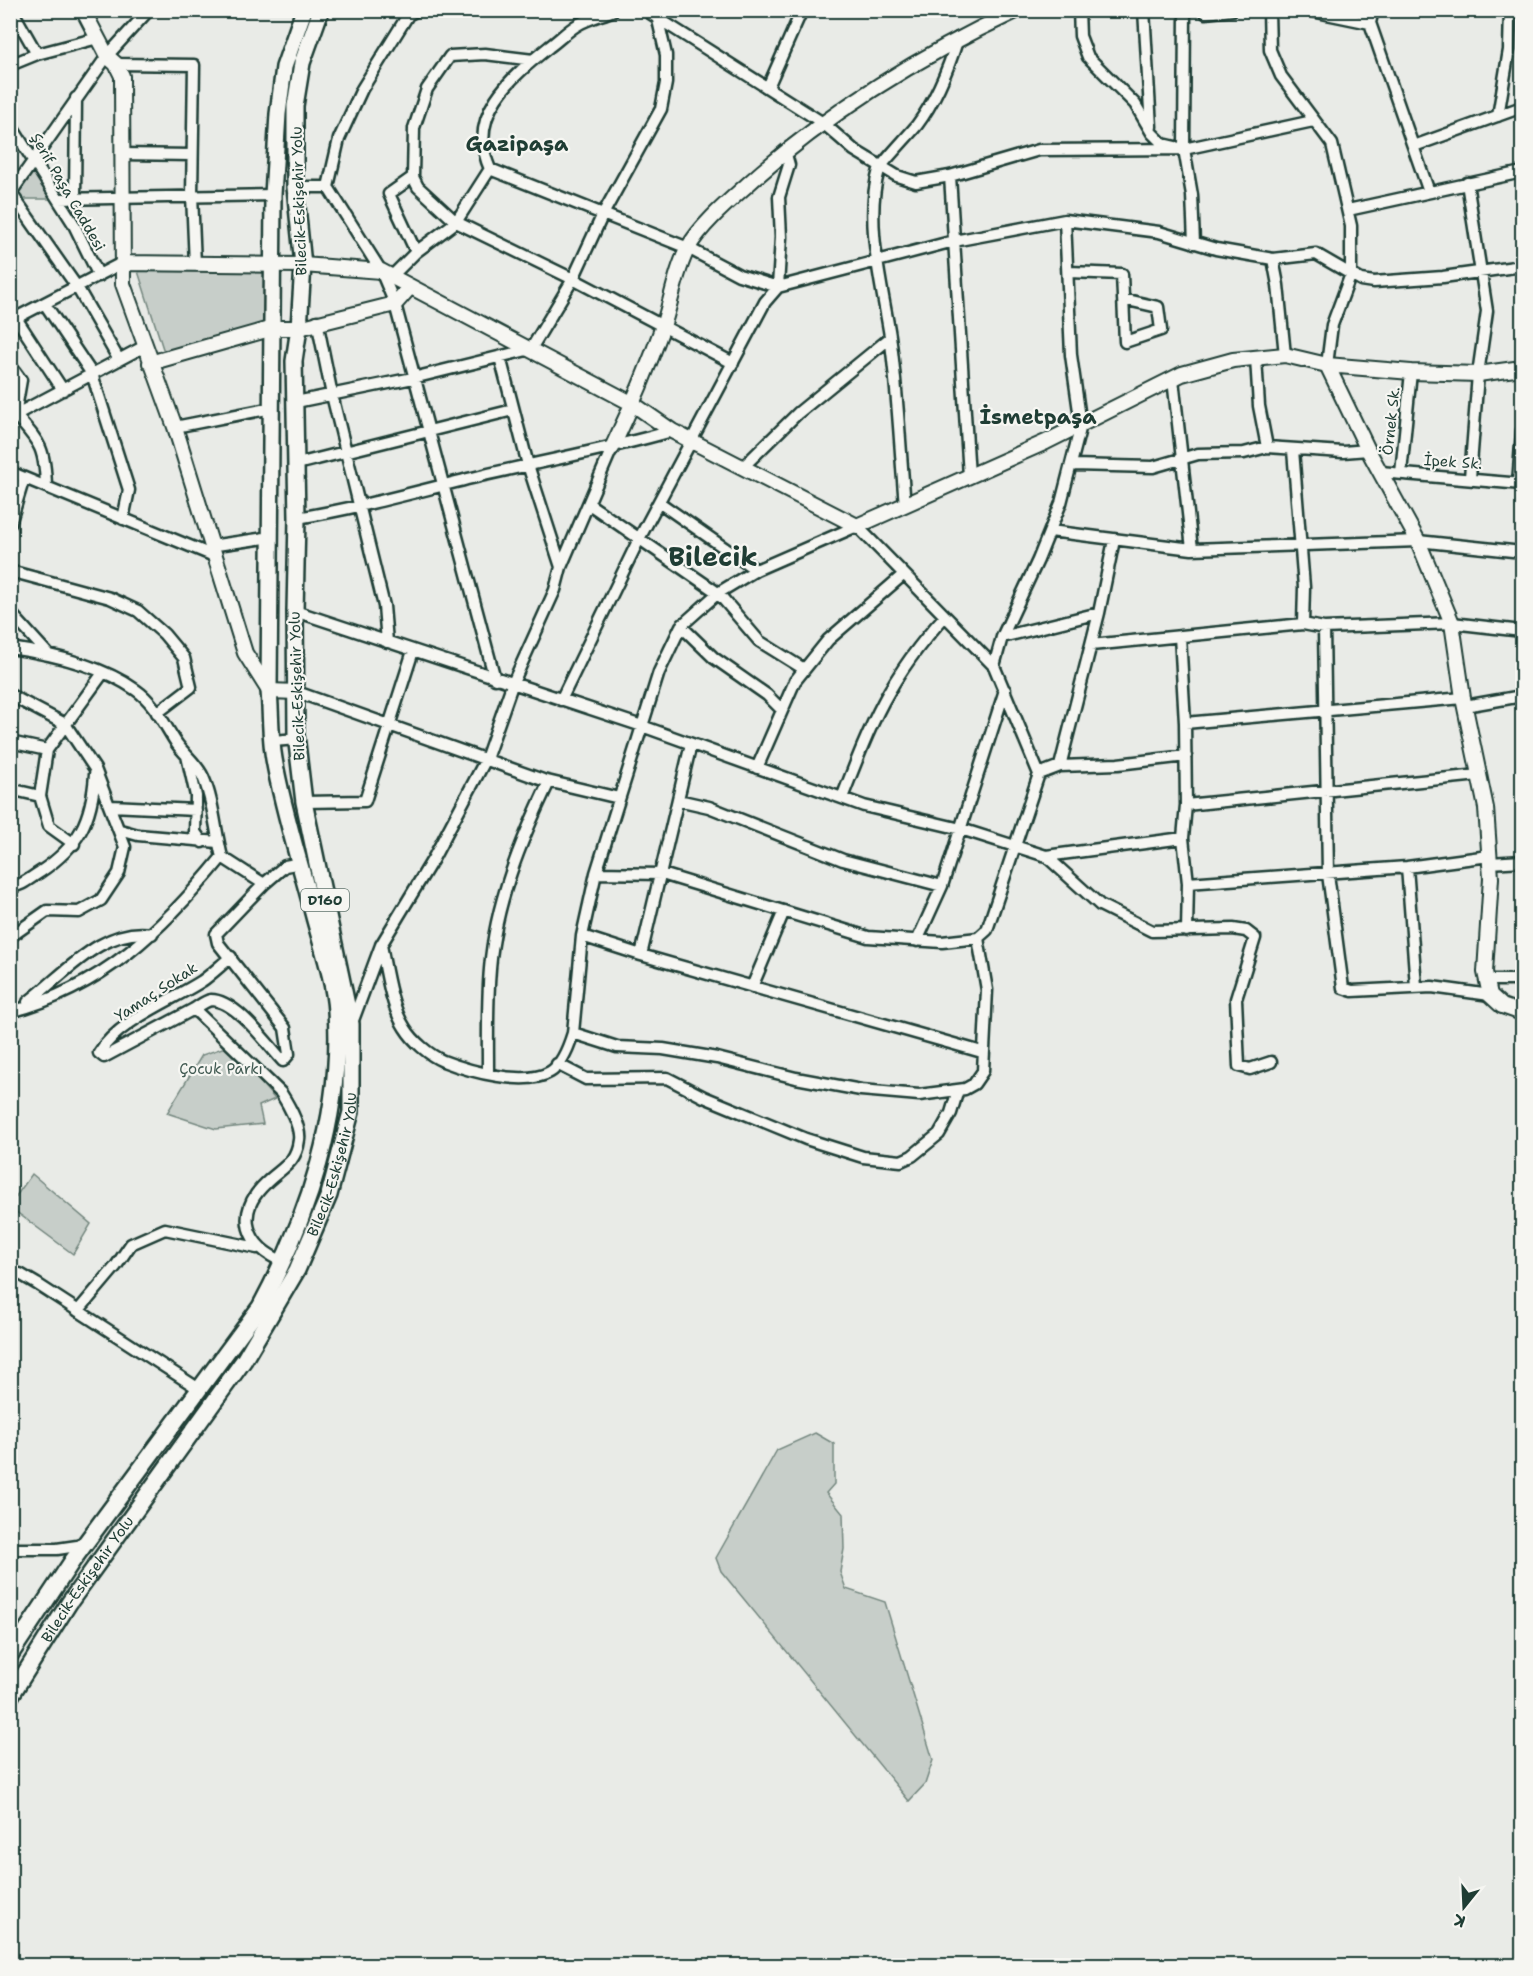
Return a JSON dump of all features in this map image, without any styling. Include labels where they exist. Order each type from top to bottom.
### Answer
[{"type":"main road","name":"Bilecik-Eskişehir Yolu","points":[[10,1655],[84,1545],[261,1307],[284,1263],[300,1224],[323,1146],[335,1071],[336,1009],[274,759],[269,691],[273,195],[278,114],[284,67],[304,10]]},
{"type":"main road","name":"Bilecik-Eskişehir Yolu","points":[[10,1697],[69,1603],[244,1360],[297,1270],[329,1194],[351,1112],[351,1024],[304,802],[297,739],[295,611],[297,464],[294,361],[299,328],[303,265],[296,187],[296,106],[302,63],[321,10]]},
{"type":"street","points":[[12,10],[37,54]]},
{"type":"street","points":[[83,10],[122,76],[123,284],[175,427],[245,653],[269,691],[297,692],[549,782],[619,798]]},
{"type":"street","points":[[11,193],[76,98],[111,60],[149,10]]},
{"type":"street","points":[[417,10],[408,15],[362,89],[339,139],[328,187],[386,274],[413,378],[445,485],[495,679]]},
{"type":"street","points":[[614,10],[578,24],[533,60],[498,94],[482,132],[482,151],[490,169],[688,248],[739,275],[778,286],[954,241],[1065,220],[1159,232],[1194,243],[1273,259],[1316,254],[1351,274],[1374,282],[1522,266]]},
{"type":"street","points":[[645,10],[823,123],[854,150],[880,166],[916,182],[950,176],[1039,150],[1184,149],[1314,121]]},
{"type":"street","points":[[768,87],[802,10]]},
{"type":"street","points":[[351,1024],[381,945],[433,860],[486,759],[512,685],[555,590],[561,567],[633,404],[663,327],[688,248],[725,204],[785,151],[823,123],[958,38],[1018,10]]},
{"type":"street","points":[[1079,10],[1080,36],[1088,57],[1135,104],[1152,133],[1163,144],[1184,149]]},
{"type":"street","points":[[1144,10],[1152,133]]},
{"type":"street","points":[[1185,10],[1184,149],[1192,195],[1194,243]]},
{"type":"street","points":[[1204,10],[1206,14],[1214,14],[1232,10]]},
{"type":"street","points":[[1269,10],[1270,50],[1281,76],[1332,144],[1351,226],[1351,274],[1332,325],[1327,364],[1368,450],[1418,541],[1452,623],[1464,702],[1486,808],[1489,859],[1485,972],[1490,995]]},
{"type":"street","points":[[1307,10],[1370,23]]},
{"type":"street","points":[[1373,10],[1370,23],[1429,192]]},
{"type":"street","points":[[1498,116],[1509,50],[1510,10]]},
{"type":"street","points":[[296,402],[413,378],[531,349],[573,279],[603,214],[661,109],[666,83],[666,56],[658,20]]},
{"type":"street","points":[[10,65],[37,54],[98,38]]},
{"type":"street","points":[[905,505],[890,338],[877,262],[873,190],[880,166],[891,157],[918,124],[936,91],[958,38]]},
{"type":"street","points":[[533,60],[485,54],[450,56],[427,89],[414,128],[413,177],[418,188],[456,222],[573,279],[733,363]]},
{"type":"street","points":[[111,60],[194,65],[192,195],[195,264]]},
{"type":"street","points":[[75,198],[76,98]]},
{"type":"street","points":[[1414,146],[1522,107]]},
{"type":"street","name":"Şerif Paşa Caddesi","points":[[10,124],[58,199],[99,276]]},
{"type":"street","points":[[561,700],[639,538],[660,503],[765,302],[778,286],[781,237],[779,196],[789,165],[785,151]]},
{"type":"street","points":[[121,154],[192,154]]},
{"type":"street","points":[[386,274],[456,222],[490,169]]},
{"type":"street","points":[[1348,210],[1522,172]]},
{"type":"street","points":[[950,176],[969,476]]},
{"type":"street","points":[[413,177],[389,194],[417,252]]},
{"type":"street","points":[[10,178],[11,193],[76,288],[118,360]]},
{"type":"street","points":[[1467,183],[1479,272],[1487,311],[1478,374],[1470,478]]},
{"type":"street","points":[[296,187],[328,187]]},
{"type":"street","points":[[58,199],[122,196],[273,195]]},
{"type":"street","points":[[994,666],[1002,637],[1050,531],[1073,465],[1081,425],[1071,354],[1065,220]]},
{"type":"street","points":[[1273,259],[1285,355]]},
{"type":"street","points":[[63,390],[13,320],[122,263],[303,265],[386,274],[633,404],[672,431],[857,526],[994,666],[1039,774],[987,930],[978,938],[942,942],[868,937],[662,874],[596,873]]},
{"type":"street","points":[[1069,272],[1122,274],[1123,299],[1125,342],[1161,330],[1158,307],[1123,299]]},
{"type":"street","points":[[150,363],[273,328],[299,328],[317,321],[394,304],[410,287]]},
{"type":"street","points":[[45,304],[92,374],[129,490],[123,519]]},
{"type":"street","points":[[317,321],[332,395],[384,606],[387,642]]},
{"type":"street","points":[[744,466],[798,413],[890,338]]},
{"type":"street","points":[[13,413],[63,390],[145,346]]},
{"type":"street","points":[[381,945],[389,985],[404,1028],[422,1047],[441,1060],[489,1074],[528,1079],[551,1072],[569,1048],[573,1033],[582,936],[596,873],[659,672],[681,626],[718,593],[756,570],[1081,425],[1173,379],[1233,360],[1285,355],[1327,364],[1412,372],[1478,374],[1522,368]]},
{"type":"street","points":[[500,357],[528,465],[561,567]]},
{"type":"street","points":[[1256,358],[1259,406],[1267,447]]},
{"type":"street","points":[[10,365],[21,380],[13,413]]},
{"type":"street","name":"Örnek Sk.","points":[[1401,473],[1412,372]]},
{"type":"street","points":[[1173,379],[1192,549]]},
{"type":"street","points":[[175,427],[272,408]]},
{"type":"street","points":[[297,464],[513,410]]},
{"type":"street","points":[[13,413],[36,439],[45,457],[46,487]]},
{"type":"street","points":[[297,518],[361,507],[528,465],[612,448],[672,431]]},
{"type":"street","points":[[1520,484],[1522,431]]},
{"type":"street","points":[[1073,465],[1153,467],[1198,454],[1244,453],[1267,447],[1343,452],[1368,450]]},
{"type":"street","points":[[1293,450],[1302,547],[1303,624]]},
{"type":"street","points":[[10,472],[123,519],[212,551],[272,537]]},
{"type":"street","name":"İpek Sk.","points":[[1380,472],[1520,484]]},
{"type":"street","points":[[10,524],[24,478]]},
{"type":"street","points":[[660,503],[756,570]]},
{"type":"street","points":[[589,504],[718,593],[759,641],[804,669]]},
{"type":"street","points":[[1050,531],[1192,549],[1302,547],[1418,541],[1522,552]]},
{"type":"street","points":[[1060,766],[1099,613],[1114,540]]},
{"type":"street","points":[[10,571],[110,598],[138,611],[164,634],[184,658],[190,687],[158,713]]},
{"type":"street","points":[[757,768],[795,681],[804,669],[828,640],[903,575]]},
{"type":"street","points":[[295,611],[512,685],[642,726],[864,806],[960,829],[1046,856],[1183,838]]},
{"type":"street","points":[[10,612],[48,654]]},
{"type":"street","points":[[1002,637],[1099,613]]},
{"type":"street","points":[[842,798],[884,695],[908,658],[945,616]]},
{"type":"street","points":[[1091,645],[1303,624],[1324,628],[1452,623],[1522,632]]},
{"type":"street","points":[[681,626],[714,658],[767,695],[782,710]]},
{"type":"street","points":[[1324,628],[1328,874],[1343,988],[1352,991],[1416,986],[1490,995],[1502,1006],[1522,1013]]},
{"type":"street","points":[[1180,636],[1186,756],[1183,838],[1188,883],[1187,932]]},
{"type":"street","points":[[10,648],[48,654],[104,673],[137,690],[158,713],[187,756],[202,773],[211,798],[222,857],[264,884]]},
{"type":"street","points":[[304,802],[365,801],[413,651]]},
{"type":"street","points":[[74,844],[49,826],[40,796],[47,750],[104,673]]},
{"type":"street","points":[[917,940],[942,886],[1005,690]]},
{"type":"street","points":[[10,695],[65,724],[95,769],[125,847],[119,873],[101,900],[79,912],[47,910],[10,937]]},
{"type":"street","points":[[1185,723],[1522,696]]},
{"type":"street","points":[[273,741],[297,739]]},
{"type":"street","points":[[10,742],[47,750]]},
{"type":"street","points":[[641,955],[691,744]]},
{"type":"street","points":[[187,756],[196,810],[195,832],[201,842]]},
{"type":"street","points":[[1039,774],[1060,766],[1118,764],[1186,756]]},
{"type":"street","points":[[10,887],[18,886],[53,863],[74,844],[93,800],[95,769]]},
{"type":"street","points":[[1186,805],[1479,775]]},
{"type":"street","points":[[489,1074],[490,967],[496,932],[506,889],[527,828],[549,782]]},
{"type":"street","points":[[10,789],[40,796]]},
{"type":"street","points":[[678,800],[709,807],[843,860],[942,886]]},
{"type":"street","points":[[111,806],[196,810]]},
{"type":"street","points":[[120,830],[138,835],[218,842]]},
{"type":"street","points":[[1046,856],[1100,905],[1152,931],[1187,932],[1233,929],[1246,931],[1255,938],[1236,999],[1239,1066],[1250,1069],[1271,1062]]},
{"type":"street","points":[[14,1011],[73,989],[152,934],[181,907],[222,857]]},
{"type":"street","points":[[1188,883],[1328,874],[1489,859],[1522,861]]},
{"type":"street","points":[[257,1248],[247,1224],[253,1201],[265,1183],[291,1164],[300,1139],[281,1093],[194,1009],[209,1000],[226,1003],[246,1020],[283,1061],[289,1054],[285,1028],[218,943],[216,934],[264,884],[285,866],[301,863]]},
{"type":"street","points":[[1407,867],[1416,986]]},
{"type":"street","points":[[753,987],[784,911]]},
{"type":"street","points":[[14,1011],[111,938],[137,932],[152,934]]},
{"type":"street","points":[[582,936],[641,955],[982,1052]]},
{"type":"street","points":[[573,1033],[617,1047],[663,1049],[717,1058],[796,1078],[861,1090],[919,1095],[958,1090],[974,1084],[983,1071],[982,1052],[987,990],[978,938]]},
{"type":"street","name":"Yamaç Sokak","points":[[194,1009],[104,1057],[99,1053],[104,1044],[143,1015],[204,980],[231,957]]},
{"type":"street","points":[[1487,980],[1522,980]]},
{"type":"street","points":[[557,1064],[586,1079],[667,1078],[704,1097],[806,1139],[863,1157],[901,1161],[912,1156],[939,1134],[951,1113],[958,1090]]},
{"type":"street","points":[[78,1311],[116,1266],[131,1244],[165,1228],[257,1248],[284,1263]]},
{"type":"street","points":[[10,1276],[20,1274],[200,1389]]},
{"type":"street","points":[[10,1549],[57,1549],[84,1545]]},
{"type":"green space","points":[[34,167],[49,199],[16,199]]},
{"type":"green space","points":[[265,266],[263,326],[165,355],[137,268]]},
{"type":"green space","name":"Çocuk Parkı","points":[[228,1046],[275,1099],[259,1106],[263,1124],[216,1129],[167,1113],[202,1055]]},
{"type":"green space","points":[[32,1174],[91,1224],[73,1254],[11,1208],[11,1203]]},
{"type":"green space","points":[[815,1433],[834,1444],[834,1484],[826,1493],[843,1514],[844,1549],[840,1572],[846,1589],[885,1602],[933,1760],[925,1784],[909,1801],[721,1571],[716,1558],[777,1450]]},
{"type":"district","name":"Gazipaşa","points":[[517,144]]},
{"type":"district","name":"İsmetpaşa","points":[[1038,417]]},
{"type":"district","name":"Bilecik","points":[[713,557]]}]
